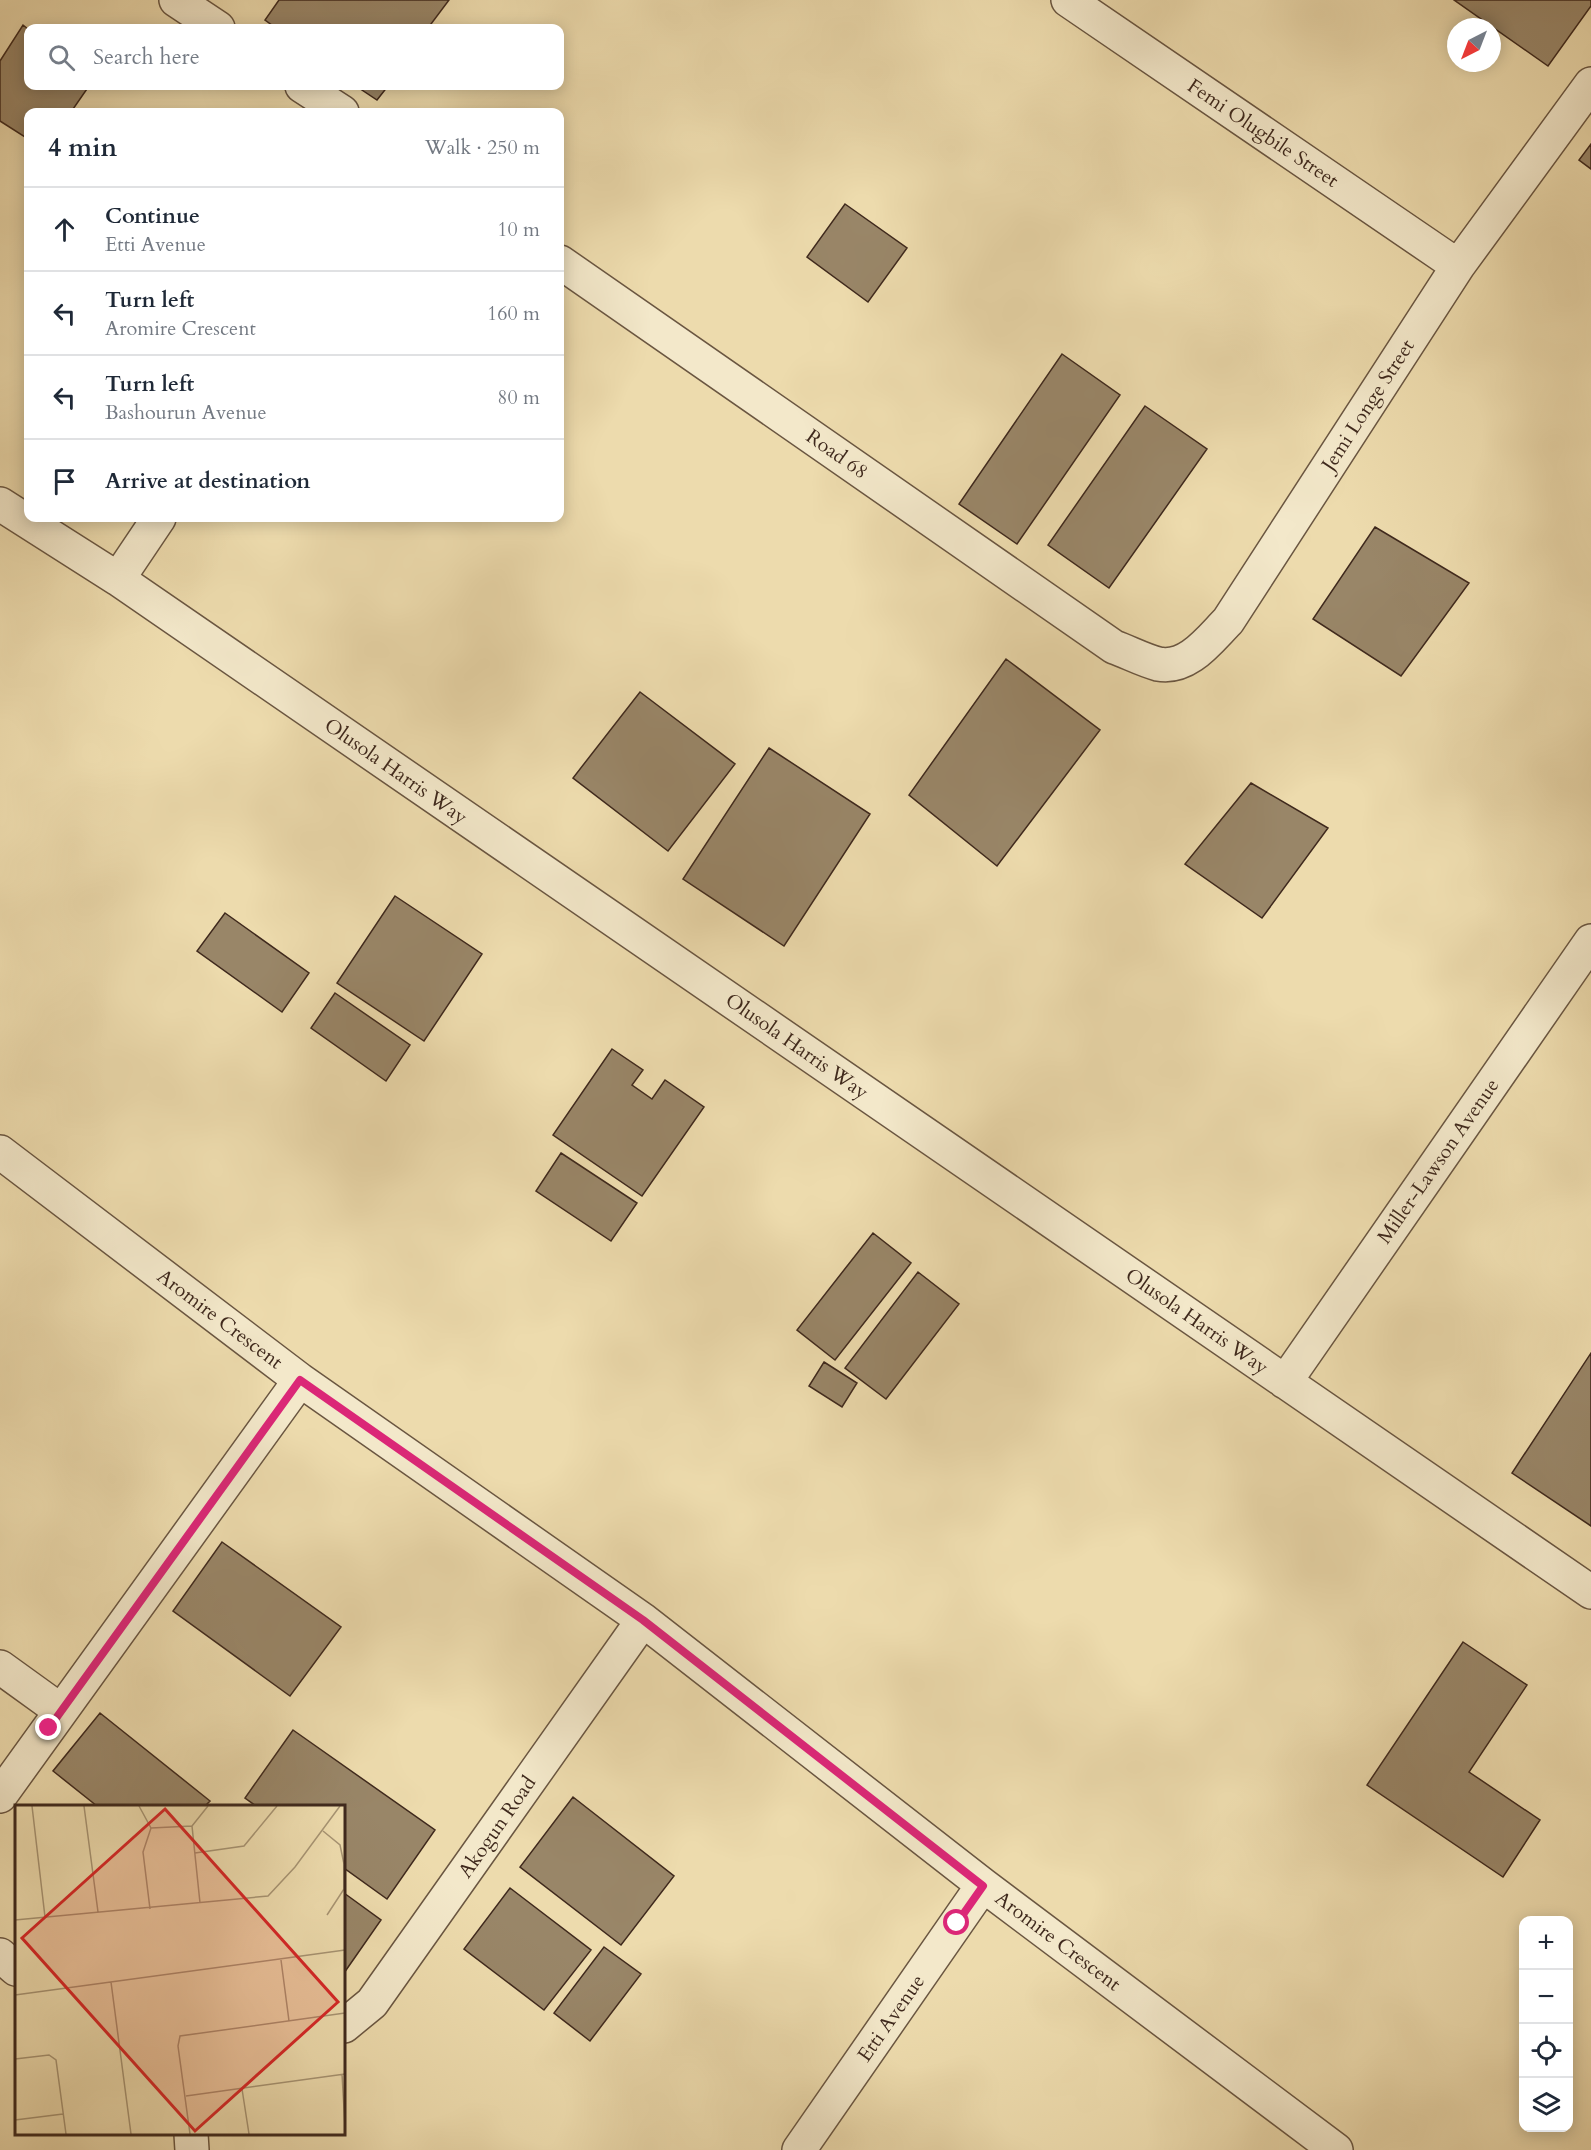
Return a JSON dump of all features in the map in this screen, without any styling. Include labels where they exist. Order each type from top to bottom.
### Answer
[{"type":"street","points":[[176,0],[212,24]]},
{"type":"street","name":"Femi Olugbile Street","points":[[1070,1],[1458,266]]},
{"type":"street","name":"Jemi Longe Street","points":[[1114,647],[1160,664],[1181,662],[1198,651],[1228,621],[1458,266],[1591,84]]},
{"type":"street","points":[[308,90],[336,108]]},
{"type":"street","name":"Road 68","points":[[564,265],[1114,647]]},
{"type":"street","name":"Olusola Harris Way","points":[[0,504],[24,519]]},
{"type":"street","name":"Olusola Harris Way","points":[[28,522],[118,579],[1591,1592]]},
{"type":"street","points":[[118,579],[156,522]]},
{"type":"street","name":"Miller-Lawson Avenue","points":[[1285,1382],[1591,941]]},
{"type":"street","name":"Aromire Crescent","points":[[0,1152],[300,1380],[643,1620],[983,1886],[1333,2149]]},
{"type":"street","points":[[0,1796],[300,1380]]},
{"type":"street","name":"Akogun Road","points":[[345,2025],[372,2003],[643,1620]]},
{"type":"street","points":[[0,1667],[61,1711]]},
{"type":"street","name":"Etti Avenue","points":[[799,2150],[983,1886]]},
{"type":"street","points":[[0,1955],[15,1968]]},
{"type":"street","points":[[191,2135],[192,2150]]},
{"type":"building","points":[[279,0],[449,0],[431,24],[270,24],[265,20]]},
{"type":"building","points":[[1454,0],[1591,0],[1591,6],[1548,66],[1501,33],[1501,18],[1480,18]]},
{"type":"building","points":[[23,25],[24,90],[86,90],[74,108],[24,108],[24,136],[0,121],[0,61]]},
{"type":"building","points":[[362,90],[385,90],[377,100]]},
{"type":"building","points":[[1591,144],[1591,169],[1579,160]]},
{"type":"building","points":[[845,204],[907,248],[868,302],[807,257]]},
{"type":"building","points":[[1062,354],[1120,395],[1017,544],[959,504]]},
{"type":"building","points":[[1145,406],[1207,449],[1109,588],[1048,545]]},
{"type":"building","points":[[1375,527],[1469,583],[1401,676],[1313,619]]},
{"type":"building","points":[[1006,659],[1100,730],[997,866],[909,795]]},
{"type":"building","points":[[640,692],[735,764],[668,851],[573,778]]},
{"type":"building","points":[[769,748],[870,814],[784,946],[683,879]]},
{"type":"building","points":[[1251,783],[1328,828],[1262,918],[1185,864]]},
{"type":"building","points":[[395,896],[482,954],[424,1041],[337,983]]},
{"type":"building","points":[[225,913],[309,973],[282,1012],[197,951]]},
{"type":"building","points":[[335,993],[410,1045],[386,1081],[311,1028]]},
{"type":"building","points":[[612,1049],[643,1070],[632,1085],[652,1099],[665,1080],[704,1107],[642,1196],[553,1135]]},
{"type":"building","points":[[561,1153],[637,1203],[611,1241],[536,1191]]},
{"type":"building","points":[[873,1233],[911,1263],[835,1360],[797,1330]]},
{"type":"building","points":[[918,1272],[959,1304],[886,1399],[845,1368]]},
{"type":"building","points":[[1591,1353],[1591,1526],[1512,1473]]},
{"type":"building","points":[[824,1362],[857,1383],[842,1407],[809,1386]]},
{"type":"building","points":[[222,1542],[341,1627],[290,1696],[173,1611]]},
{"type":"building","points":[[1463,1642],[1527,1685],[1469,1772],[1540,1820],[1503,1877],[1367,1785]]},
{"type":"building","points":[[100,1713],[210,1801],[206,1805],[96,1805],[53,1771]]},
{"type":"building","points":[[293,1730],[435,1830],[387,1899],[345,1869],[345,1805],[255,1805],[245,1798]]},
{"type":"building","points":[[573,1797],[674,1876],[621,1945],[520,1867]]},
{"type":"building","points":[[510,1888],[591,1950],[544,2010],[464,1949]]},
{"type":"building","points":[[345,1894],[381,1920],[345,1972]]},
{"type":"building","points":[[604,1947],[641,1974],[590,2041],[554,2013]]},
{"type":"route","points":[[49,1728],[300,1380],[643,1620],[983,1886],[957,1923]]}]
